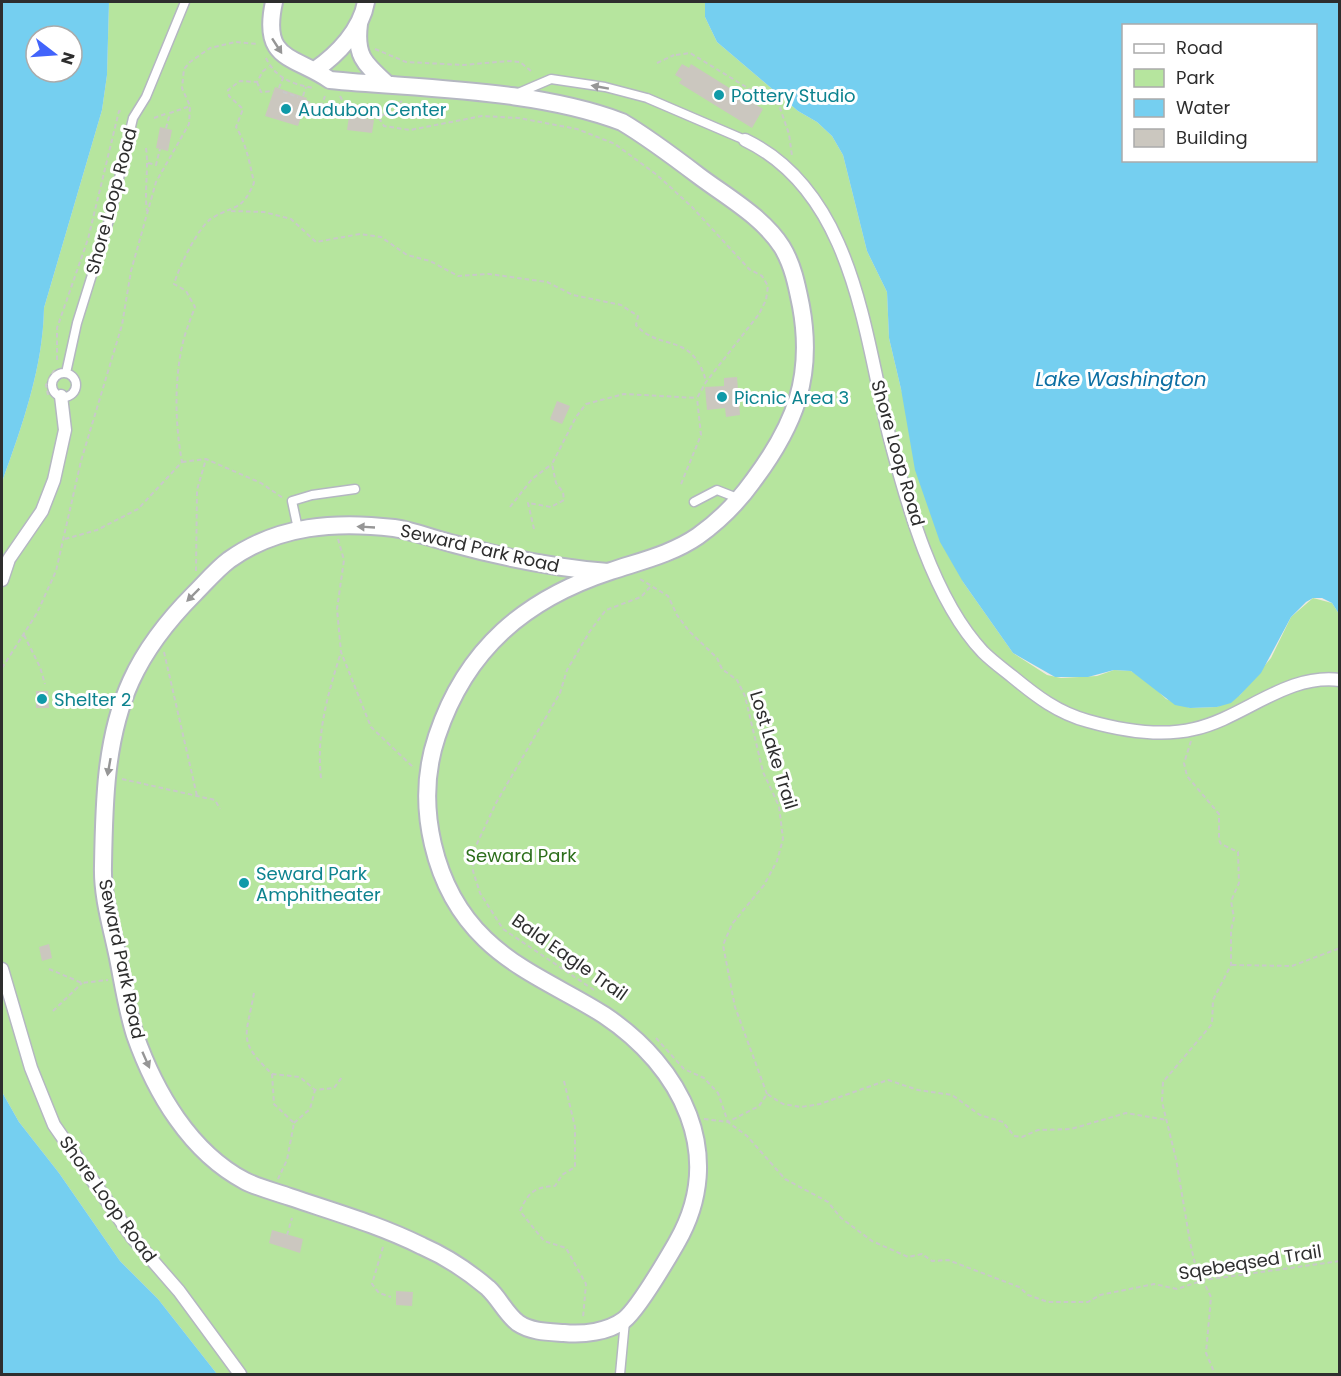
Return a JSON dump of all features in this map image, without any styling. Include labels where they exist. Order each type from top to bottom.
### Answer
[{"type":"street","name":"Seward Park Road","points":[[274,2],[271,16],[272,37],[279,50],[300,66],[315,70],[330,80],[511,96],[603,114],[622,122],[759,221],[780,243],[792,268],[805,333],[802,385],[798,404],[774,453],[740,499],[704,532],[682,546],[636,565],[608,572],[543,599],[510,622],[474,660],[447,709],[432,751],[427,804],[430,834],[446,882],[468,921],[502,954],[607,1017],[631,1036],[661,1066],[689,1117],[699,1154],[700,1180],[692,1214],[666,1260],[625,1319],[603,1329],[581,1334],[524,1327],[514,1320],[493,1292],[443,1255],[394,1232],[244,1181],[204,1150],[171,1115],[134,1033],[102,883],[104,793],[118,721],[130,682],[172,616],[226,562],[272,536],[318,525],[399,528],[455,545],[563,568],[608,572]]},
{"type":"street","points":[[366,2],[359,22],[356,46],[366,65],[387,84]]},
{"type":"street","points":[[315,70],[340,49],[359,22]]},
{"type":"street","name":"Shore Loop Road","points":[[745,140],[779,159],[795,174],[824,217],[850,271],[890,436],[931,566],[954,613],[983,652],[1048,705],[1087,721],[1153,731],[1195,729],[1302,682],[1340,680]]},
{"type":"street","name":"Shore Loop Road","points":[[2,580],[9,559],[33,527],[49,496],[63,448],[65,430],[61,401]]},
{"type":"street","name":"Shore Loop Road","points":[[2,969],[31,1068],[54,1125],[132,1237],[178,1291],[240,1374]]},
{"type":"lane","name":"Shore Loop Road","points":[[66,373],[77,324],[110,218],[133,118],[147,97],[185,2]]},
{"type":"lane","name":"Shore Loop Road","points":[[511,96],[551,79],[604,87],[647,98],[745,140]]},
{"type":"lane","name":"Shore Loop Road","points":[[66,373],[73,376],[76,387],[72,394],[61,401],[52,382],[59,374],[66,373]]},
{"type":"lane","points":[[298,529],[292,501],[312,495],[355,489]]},
{"type":"lane","points":[[694,502],[717,490],[740,499]]},
{"type":"lane","name":"Seward Park Road","points":[[620,1374],[625,1319]]},
{"type":"path","points":[[2,668],[48,592],[65,539],[81,461],[122,325],[131,271],[156,182],[189,124],[190,106],[182,88],[184,69],[210,48],[235,42],[262,44]]},
{"type":"path","points":[[369,43],[382,53],[406,62],[463,65],[509,61],[520,62],[531,71]]},
{"type":"path","points":[[657,63],[675,55],[690,53],[756,93],[772,98],[780,108],[789,134],[795,174]]},
{"type":"path","points":[[257,82],[263,71],[270,66]]},
{"type":"path","points":[[279,88],[283,78]]},
{"type":"path","points":[[182,462],[177,435],[179,421],[177,384],[183,342],[195,307],[186,291],[174,284],[186,254],[210,219],[231,211],[246,201],[254,183],[244,152],[243,139],[236,127],[243,109],[229,96],[228,90],[240,81],[257,82]]},
{"type":"path","points":[[257,82],[261,92],[273,91]]},
{"type":"path","points":[[303,96],[306,87]]},
{"type":"path","points":[[337,92],[349,113]]},
{"type":"path","points":[[283,93],[298,97]]},
{"type":"path","points":[[321,108],[325,96]]},
{"type":"path","points":[[306,101],[342,118],[349,113],[379,118],[404,100]]},
{"type":"path","points":[[154,118],[190,106]]},
{"type":"path","points":[[61,401],[50,398],[46,385],[56,367],[57,328],[88,239],[119,111],[122,112]]},
{"type":"path","points":[[166,128],[170,113]]},
{"type":"path","points":[[534,121],[535,113]]},
{"type":"path","points":[[379,118],[384,126],[410,130],[482,116],[534,121],[577,129],[615,144],[657,175],[692,207],[749,268],[762,276],[768,286],[766,300],[759,314],[706,382],[697,398],[701,435],[681,484]]},
{"type":"path","points":[[146,148],[148,163],[144,189],[147,214]]},
{"type":"path","points":[[148,163],[156,165],[160,149]]},
{"type":"path","points":[[231,211],[264,212],[291,219],[316,242],[360,234],[381,237],[407,255],[430,261],[458,276],[489,274],[547,282],[573,295],[621,305],[638,315],[636,325],[647,338],[679,344],[694,357],[702,369],[706,382]]},
{"type":"path","points":[[510,507],[532,479],[552,464],[576,417],[586,404],[624,394],[697,398]]},
{"type":"path","points":[[65,539],[98,530],[138,509],[182,462],[207,459],[261,483],[292,501]]},
{"type":"path","points":[[193,596],[198,556],[197,490],[207,459]]},
{"type":"path","points":[[534,529],[528,504],[550,507],[564,500],[563,492],[556,483],[552,464]]},
{"type":"path","points":[[336,526],[344,560],[338,609],[341,652],[371,728],[414,768],[429,769]]},
{"type":"path","name":"Lost Lake Trail","points":[[640,579],[668,596],[677,615],[689,631],[717,658],[722,669],[737,680],[745,696],[763,772],[779,806],[783,839],[777,861],[764,885],[732,924],[723,945],[735,1007],[744,1027],[748,1049],[767,1094]]},
{"type":"path","name":"Bald Eagle Trail","points":[[598,993],[502,929],[480,893],[473,871],[474,850],[496,803],[560,693],[567,670],[590,631],[606,610],[630,603],[641,597],[651,587]]},
{"type":"path","points":[[24,635],[40,667],[45,684]]},
{"type":"path","points":[[160,635],[197,796]]},
{"type":"path","points":[[321,778],[318,751],[325,702],[341,652]]},
{"type":"path","points":[[1195,729],[1184,763],[1187,776],[1220,814],[1219,840],[1221,844],[1238,852],[1239,883],[1231,901],[1234,918],[1231,930],[1231,965],[1213,1000],[1212,1024],[1164,1082],[1162,1102],[1195,1264],[1211,1297],[1206,1353],[1215,1374]]},
{"type":"path","points":[[108,776],[215,800],[220,809]]},
{"type":"path","points":[[1231,965],[1292,966],[1340,948]]},
{"type":"path","points":[[49,969],[82,983],[123,979]]},
{"type":"path","points":[[53,1011],[82,983]]},
{"type":"path","points":[[254,993],[246,1038],[250,1053],[272,1074],[300,1077],[315,1090],[334,1088],[342,1077]]},
{"type":"path","points":[[649,1032],[684,1069],[704,1078],[718,1093],[728,1122]]},
{"type":"path","points":[[272,1074],[274,1104],[294,1123]]},
{"type":"path","points":[[689,1117],[728,1122],[759,1106],[767,1094],[783,1104],[801,1107],[820,1104],[888,1080],[918,1090],[952,1095],[980,1115],[1003,1122],[1014,1136],[1022,1137],[1038,1130],[1071,1129],[1100,1118],[1126,1113],[1167,1120]]},
{"type":"path","points":[[564,1082],[575,1127],[575,1167],[562,1175],[555,1186],[540,1186],[527,1194],[520,1211],[544,1241],[566,1248],[586,1284],[581,1334]]},
{"type":"path","points":[[272,1191],[287,1160],[294,1123],[310,1109],[315,1090]]},
{"type":"path","name":"Sqebeqsed Trail","points":[[728,1122],[747,1136],[785,1179],[828,1202],[841,1218],[872,1242],[909,1257],[922,1254],[932,1261],[948,1260],[1019,1287],[1028,1295],[1048,1302],[1088,1302],[1100,1295],[1154,1284],[1177,1289],[1204,1280],[1340,1261]]},
{"type":"path","points":[[287,1235],[292,1218]]},
{"type":"path","points":[[383,1247],[372,1284],[379,1293],[391,1297]]},
{"type":"green space","name":"Seward Park","points":[[109,2],[705,2],[705,17],[717,42],[798,111],[817,122],[832,136],[843,155],[867,251],[887,292],[889,338],[901,389],[963,582],[1013,653],[1047,675],[1061,678],[1097,676],[1114,670],[1131,671],[1150,683],[1166,699],[1190,708],[1217,707],[1240,695],[1271,658],[1291,617],[1313,598],[1332,603],[1339,614],[1339,1374],[217,1374],[158,1299],[120,1261],[59,1173],[19,1122],[2,1092],[2,482],[36,375],[44,308],[102,110],[107,75]]},
{"type":"water","points":[[2,2],[109,2],[107,75],[102,110],[44,308],[36,375],[2,482]]},
{"type":"water","name":"Lake Washington","points":[[705,2],[1339,2],[1339,614],[1332,603],[1322,598],[1313,598],[1306,602],[1291,617],[1261,673],[1231,703],[1217,707],[1190,708],[1175,705],[1131,671],[1114,670],[1088,677],[1055,677],[1013,653],[963,582],[940,542],[915,470],[901,389],[889,338],[887,292],[867,251],[843,155],[832,136],[817,122],[798,111],[717,42],[705,17]]},
{"type":"water","points":[[2,1092],[19,1122],[59,1173],[120,1261],[158,1299],[217,1374],[2,1374]]},
{"type":"building","name":"Pottery Studio","points":[[682,64],[689,68],[691,64],[763,109],[752,128],[679,83],[682,79],[675,75]]},
{"type":"building","name":"Audubon Center","points":[[275,87],[307,98],[298,126],[265,116]]},
{"type":"building","points":[[349,116],[374,120],[372,133],[347,130]]},
{"type":"building","points":[[160,127],[172,130],[168,151],[156,148]]},
{"type":"building","name":"Picnic Area 3","points":[[737,377],[740,415],[726,417],[725,408],[707,410],[705,387],[724,386],[724,378]]},
{"type":"building","points":[[557,401],[570,406],[562,424],[550,419]]},
{"type":"building","name":"Shelter 2","points":[[36,691],[48,691],[49,708],[36,708]]},
{"type":"building","points":[[49,944],[52,958],[42,961],[39,947]]},
{"type":"building","points":[[272,1230],[303,1239],[300,1253],[269,1243]]},
{"type":"building","points":[[396,1291],[413,1292],[412,1306],[396,1305]]},
{"type":"place","name":"Pottery Studio","points":[[719,95]]},
{"type":"place","name":"Audubon Center","points":[[286,109]]},
{"type":"place","name":"Picnic Area 3","points":[[722,397]]},
{"type":"place","name":"Shelter 2","points":[[42,699]]},
{"type":"place","name":"Seward Park Amphitheater","points":[[244,883]]}]
